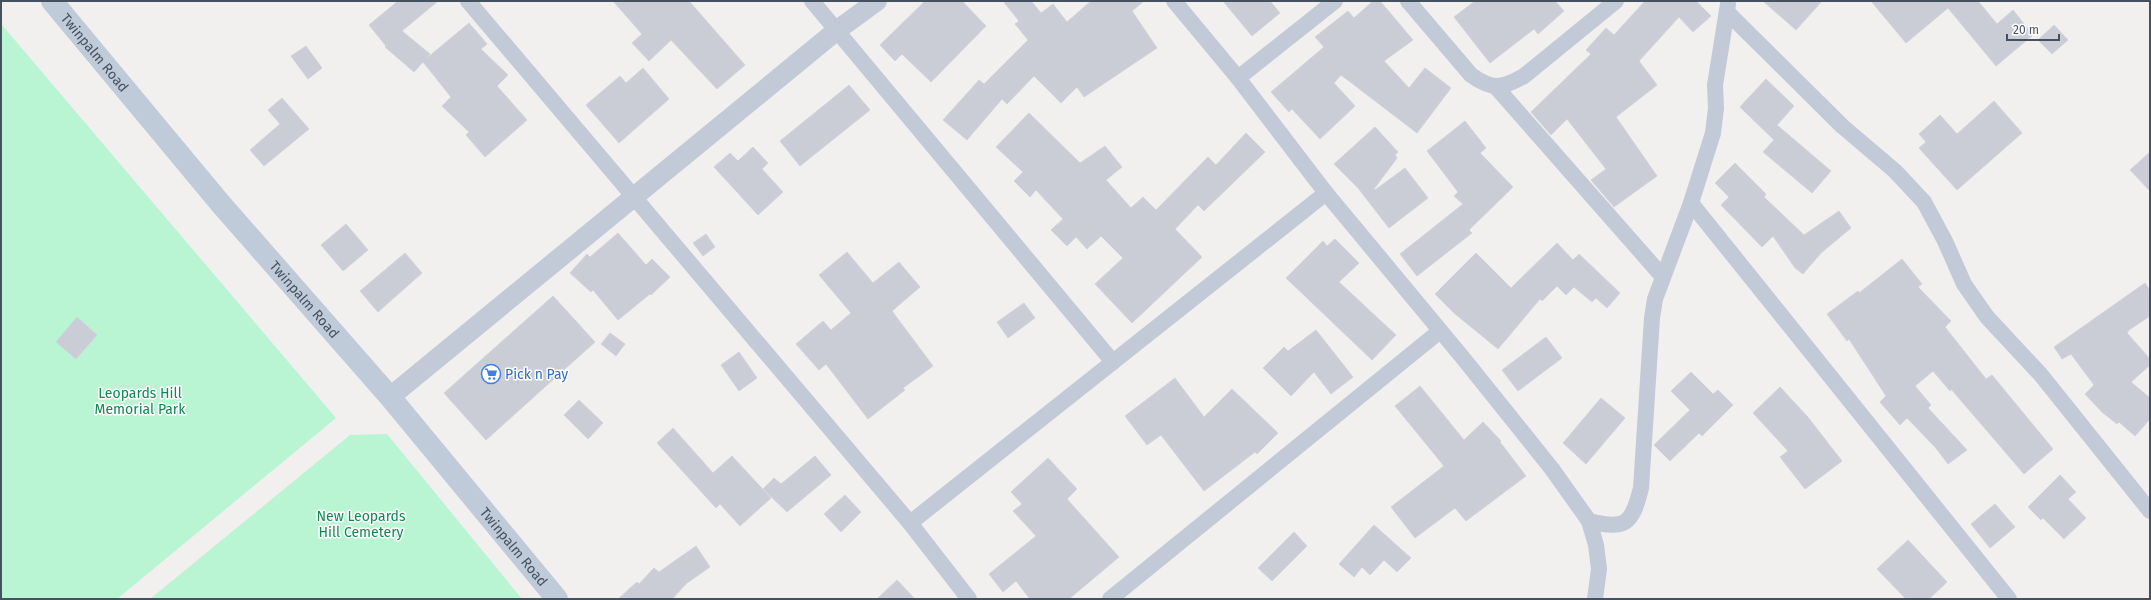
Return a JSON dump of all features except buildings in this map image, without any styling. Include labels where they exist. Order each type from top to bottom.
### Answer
[{"type":"main road","name":"Twinpalm Road","points":[[52,1],[220,203],[390,397],[557,599]]},
{"type":"street","points":[[468,1],[633,198],[910,523],[969,599]]},
{"type":"street","points":[[812,1],[1113,362]]},
{"type":"street","points":[[390,397],[836,31],[877,1]]},
{"type":"street","points":[[1174,1],[1238,78],[1326,193],[1552,469],[1588,521],[1596,544],[1599,568],[1595,599]]},
{"type":"street","points":[[1238,78],[1335,1]]},
{"type":"street","points":[[1408,1],[1472,75],[1482,83],[1496,87],[1510,84],[1524,76],[1616,1]]},
{"type":"street","points":[[1588,521],[1608,526],[1620,525],[1631,517],[1637,503],[1641,488],[1649,337],[1655,299],[1691,203],[1713,133],[1716,108],[1715,85],[1728,6]]},
{"type":"street","points":[[1728,6],[1842,126],[1895,171],[1924,202],[1945,241],[1964,284],[1987,317],[2041,375],[2150,511]]},
{"type":"street","points":[[1496,87],[1663,277]]},
{"type":"street","points":[[910,523],[1326,193]]},
{"type":"street","points":[[1691,203],[2009,599]]},
{"type":"street","points":[[1110,599],[1440,331]]},
{"type":"green space","name":"Leopards Hill Memorial Park","points":[[2,25],[336,418],[117,599],[1,599]]},
{"type":"green space","name":"New Leopards Hill Cemetery","points":[[387,434],[522,599],[150,599],[350,435]]},
{"type":"place","name":"Pick n Pay","points":[[491,374]]}]
